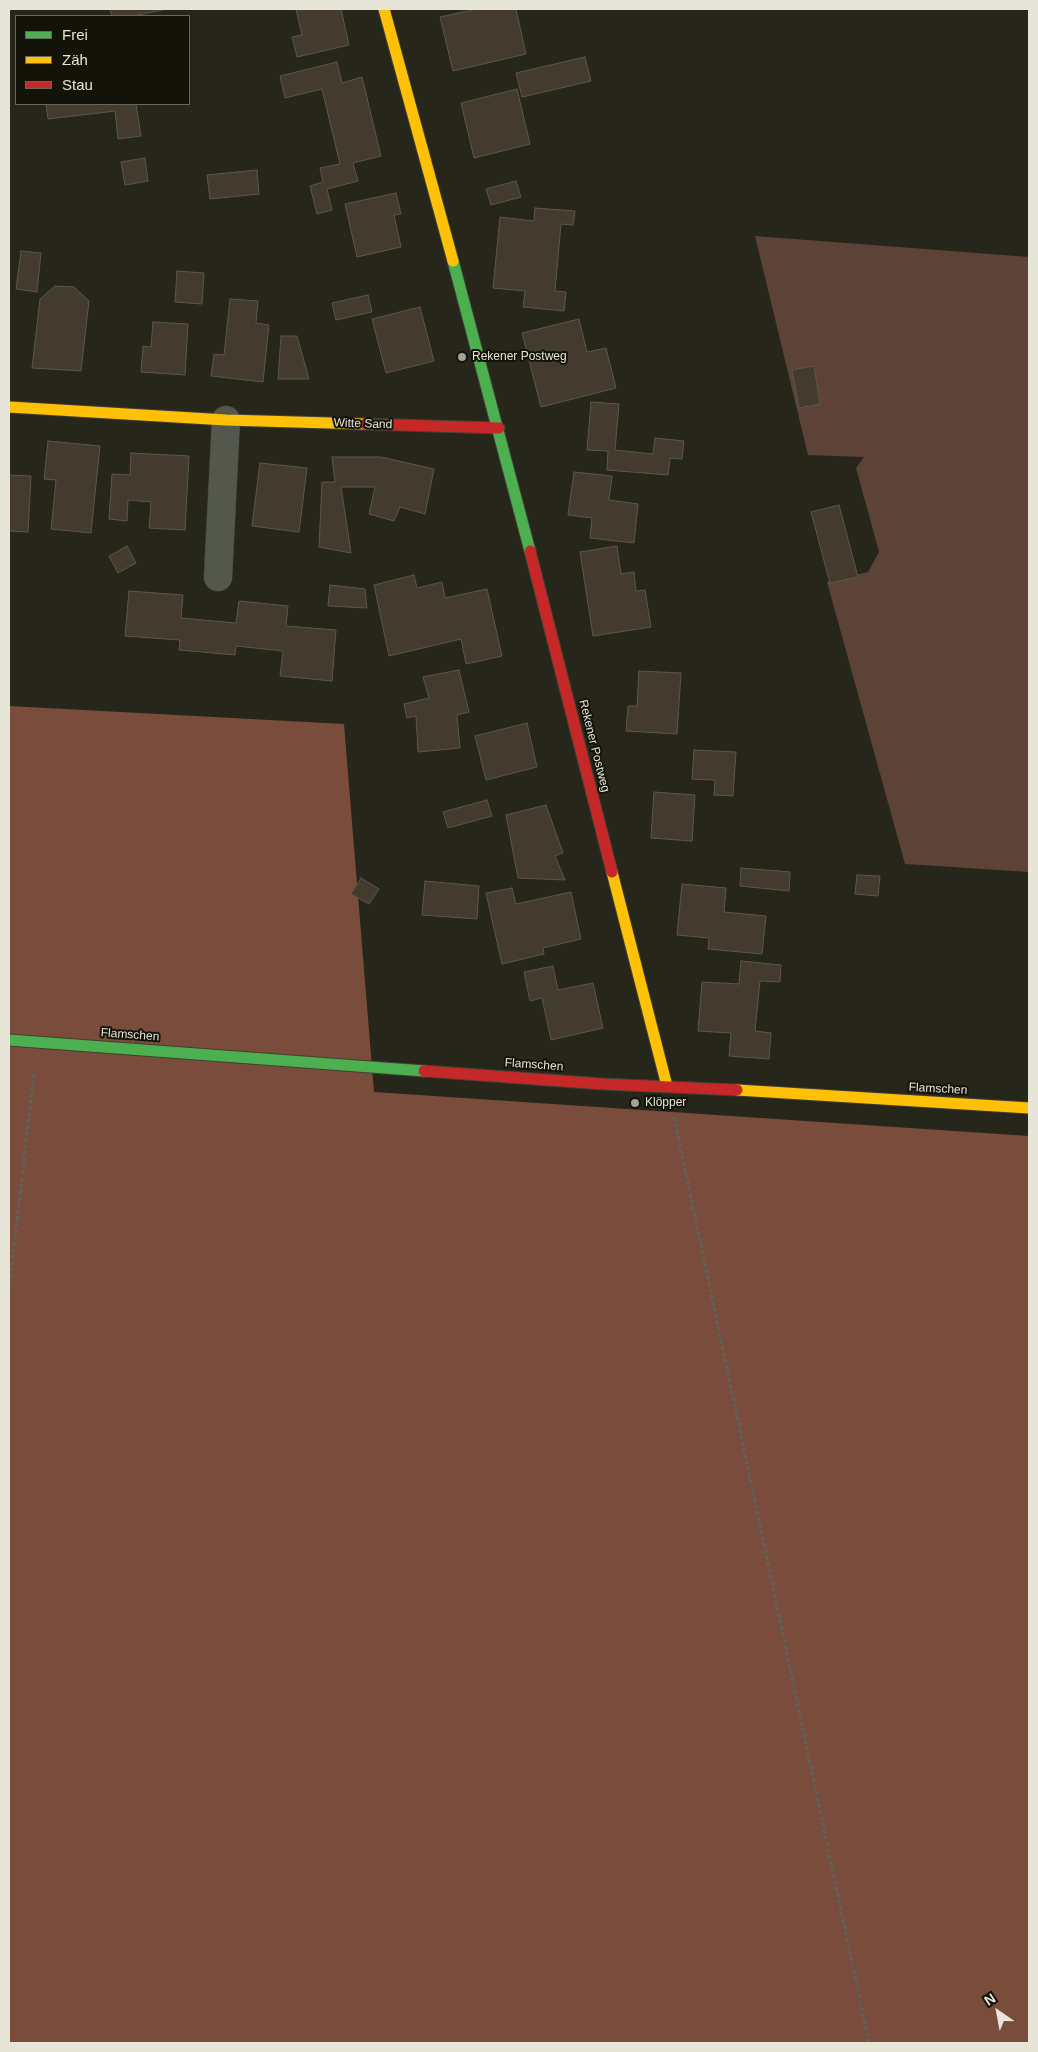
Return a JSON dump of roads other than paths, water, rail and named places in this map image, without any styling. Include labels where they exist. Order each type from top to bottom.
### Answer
[{"type":"street","name":"Rekener Postweg","points":[[384,9],[499,428],[667,1086]]},
{"type":"street","name":"Witte Sand","points":[[9,407],[226,420],[499,428]]},
{"type":"street","points":[[218,577],[226,420]]},
{"type":"street","name":"Flamschen","points":[[9,1040],[604,1084],[667,1086],[1029,1108]]},
{"type":"place","name":"Rekener Postweg","points":[[462,357]]},
{"type":"place","name":"Klöpper","points":[[635,1103]]}]
